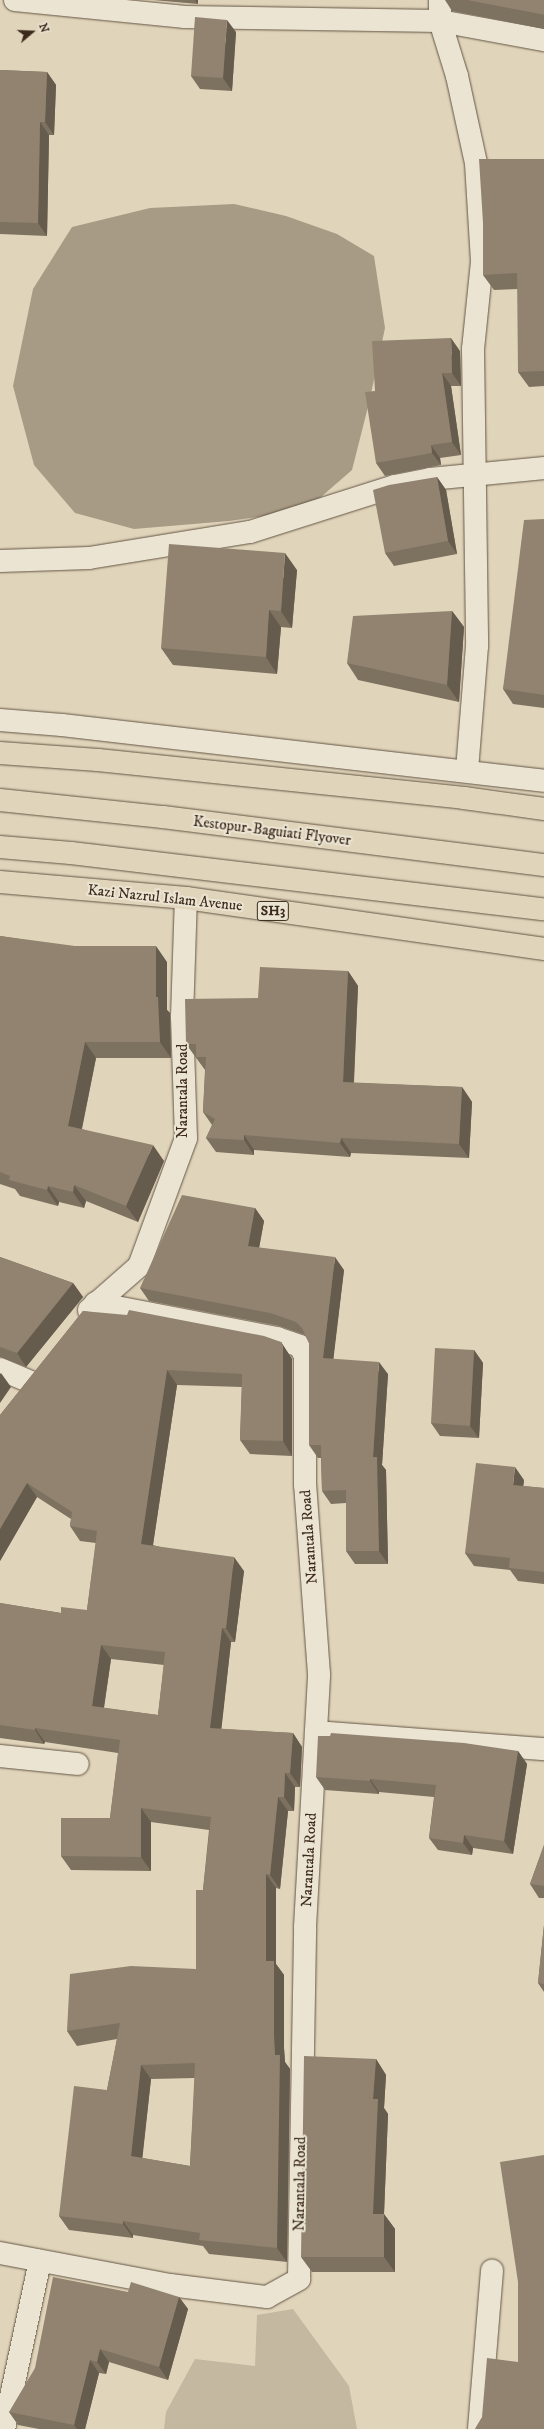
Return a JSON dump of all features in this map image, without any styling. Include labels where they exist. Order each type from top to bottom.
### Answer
[{"type":"main road","points":[[0,753],[113,762],[464,798],[544,809]]},
{"type":"main road","name":"Kestopur-Baguiati Flyover","points":[[0,800],[163,817],[544,866]]},
{"type":"main road","points":[[0,847],[71,853],[544,909]]},
{"type":"main road","name":"Kazi Nazrul Islam Avenue","points":[[0,882],[186,898],[544,949]]},
{"type":"street","points":[[15,0],[185,17],[440,11],[544,40]]},
{"type":"street","points":[[440,11],[457,76],[476,163],[482,262],[473,349],[477,646],[467,771]]},
{"type":"street","points":[[0,561],[89,558],[250,532],[395,486],[430,479],[544,468]]},
{"type":"street","points":[[0,720],[62,725],[544,781]]},
{"type":"street","name":"Narantala Road","points":[[76,1325],[95,1303],[139,1266],[186,1138],[182,1017],[186,898]]},
{"type":"street","name":"Narantala Road","points":[[0,2253],[170,2285],[267,2297],[299,2279],[305,1927],[320,1674],[305,1485],[305,1356],[300,1346],[278,1338],[95,1303]]},
{"type":"street","points":[[0,1369],[24,1391],[44,1364]]},
{"type":"street","points":[[316,1732],[544,1749]]},
{"type":"street","points":[[0,1756],[78,1764]]},
{"type":"street","points":[[4,2429],[40,2261]]},
{"type":"street","points":[[479,2429],[492,2271]]},
{"type":"shaded area","points":[[234,204],[286,216],[337,234],[374,256],[385,328],[369,403],[352,470],[306,510],[229,521],[134,529],[75,513],[34,465],[13,386],[33,289],[72,227],[150,208]]},
{"type":"shaded area","points":[[293,2309],[349,2386],[357,2429],[164,2429],[166,2412],[195,2359],[255,2366],[257,2315]]},
{"type":"building","points":[[467,0],[544,0],[544,15],[540,14]]},
{"type":"building","points":[[195,17],[227,20],[223,78],[191,76]]},
{"type":"building","points":[[0,70],[47,72],[45,122],[40,122],[38,223],[0,222]]},
{"type":"building","points":[[479,159],[544,159],[544,371],[518,372],[517,273],[483,275],[483,223]]},
{"type":"building","points":[[451,338],[452,373],[442,373],[452,442],[431,445],[432,453],[376,463],[365,392],[375,391],[372,341]]},
{"type":"building","points":[[437,477],[448,541],[385,553],[373,490],[389,485]]},
{"type":"building","points":[[544,519],[544,695],[503,689],[524,520]]},
{"type":"building","points":[[169,544],[285,553],[281,611],[269,610],[266,657],[161,648]]},
{"type":"building","points":[[452,611],[447,685],[347,663],[353,616]]},
{"type":"building","points":[[0,936],[75,946],[156,946],[156,997],[158,997],[160,1042],[85,1042],[68,1126],[153,1145],[126,1206],[74,1185],[73,1192],[48,1186],[47,1190],[9,1180],[10,1176],[0,1172]]},
{"type":"building","points":[[260,967],[348,971],[343,1082],[462,1087],[459,1144],[341,1138],[340,1143],[244,1135],[244,1140],[206,1138],[215,1119],[203,1112],[206,1057],[196,1057],[196,1044],[186,1044],[185,999],[258,998]]},
{"type":"building","points":[[182,1195],[255,1208],[248,1246],[335,1257],[323,1358],[379,1362],[373,1457],[377,1457],[379,1551],[346,1551],[346,1490],[322,1491],[321,1445],[309,1445],[309,1343],[302,1328],[296,1322],[270,1313],[140,1288]]},
{"type":"building","points":[[0,1257],[73,1283],[17,1353],[0,1347]]},
{"type":"building","points":[[129,1310],[264,1336],[281,1342],[283,1345],[283,1441],[240,1440],[242,1374],[167,1370],[141,1544],[234,1557],[226,1628],[222,1628],[210,1728],[293,1733],[290,1773],[285,1773],[284,1797],[278,1797],[270,1875],[266,1874],[266,1961],[274,1961],[275,2055],[280,2055],[277,2248],[199,2240],[200,2233],[123,2221],[123,2224],[59,2216],[74,2086],[107,2090],[120,2023],[67,2031],[70,1974],[131,1966],[196,1969],[196,1890],[203,1890],[211,1817],[141,1808],[141,1857],[61,1856],[61,1818],[110,1818],[120,1740],[35,1728],[35,1730],[0,1725],[0,1603],[61,1613],[61,1607],[87,1610],[97,1531],[70,1526],[72,1512],[27,1483],[0,1529],[0,1415],[83,1311],[127,1315]],"holes":[[[101,1645],[165,1652],[158,1715],[92,1706]],[[195,2063],[190,2166],[131,2156],[141,2065]]]},
{"type":"building","points":[[435,1348],[474,1350],[470,1426],[431,1423]]},
{"type":"building","points":[[476,1463],[515,1467],[513,1485],[544,1488],[544,1572],[509,1568],[510,1558],[465,1553]]},
{"type":"building","points":[[331,1733],[464,1743],[518,1751],[504,1841],[464,1835],[463,1843],[429,1838],[436,1785],[370,1779],[370,1781],[316,1777],[318,1736],[330,1736]]},
{"type":"building","points":[[544,1845],[544,1886],[530,1884]]},
{"type":"building","points":[[544,1925],[544,1984],[538,1983]]},
{"type":"building","points":[[304,2056],[376,2059],[373,2099],[378,2099],[373,2214],[384,2214],[384,2257],[301,2257]]},
{"type":"building","points":[[544,2155],[544,2429],[475,2429],[482,2417],[487,2358],[518,2362],[518,2282],[500,2162]]},
{"type":"building","points":[[53,2277],[128,2292],[131,2282],[179,2297],[159,2367],[100,2349],[97,2362],[90,2360],[74,2425],[9,2412],[35,2368]]}]
